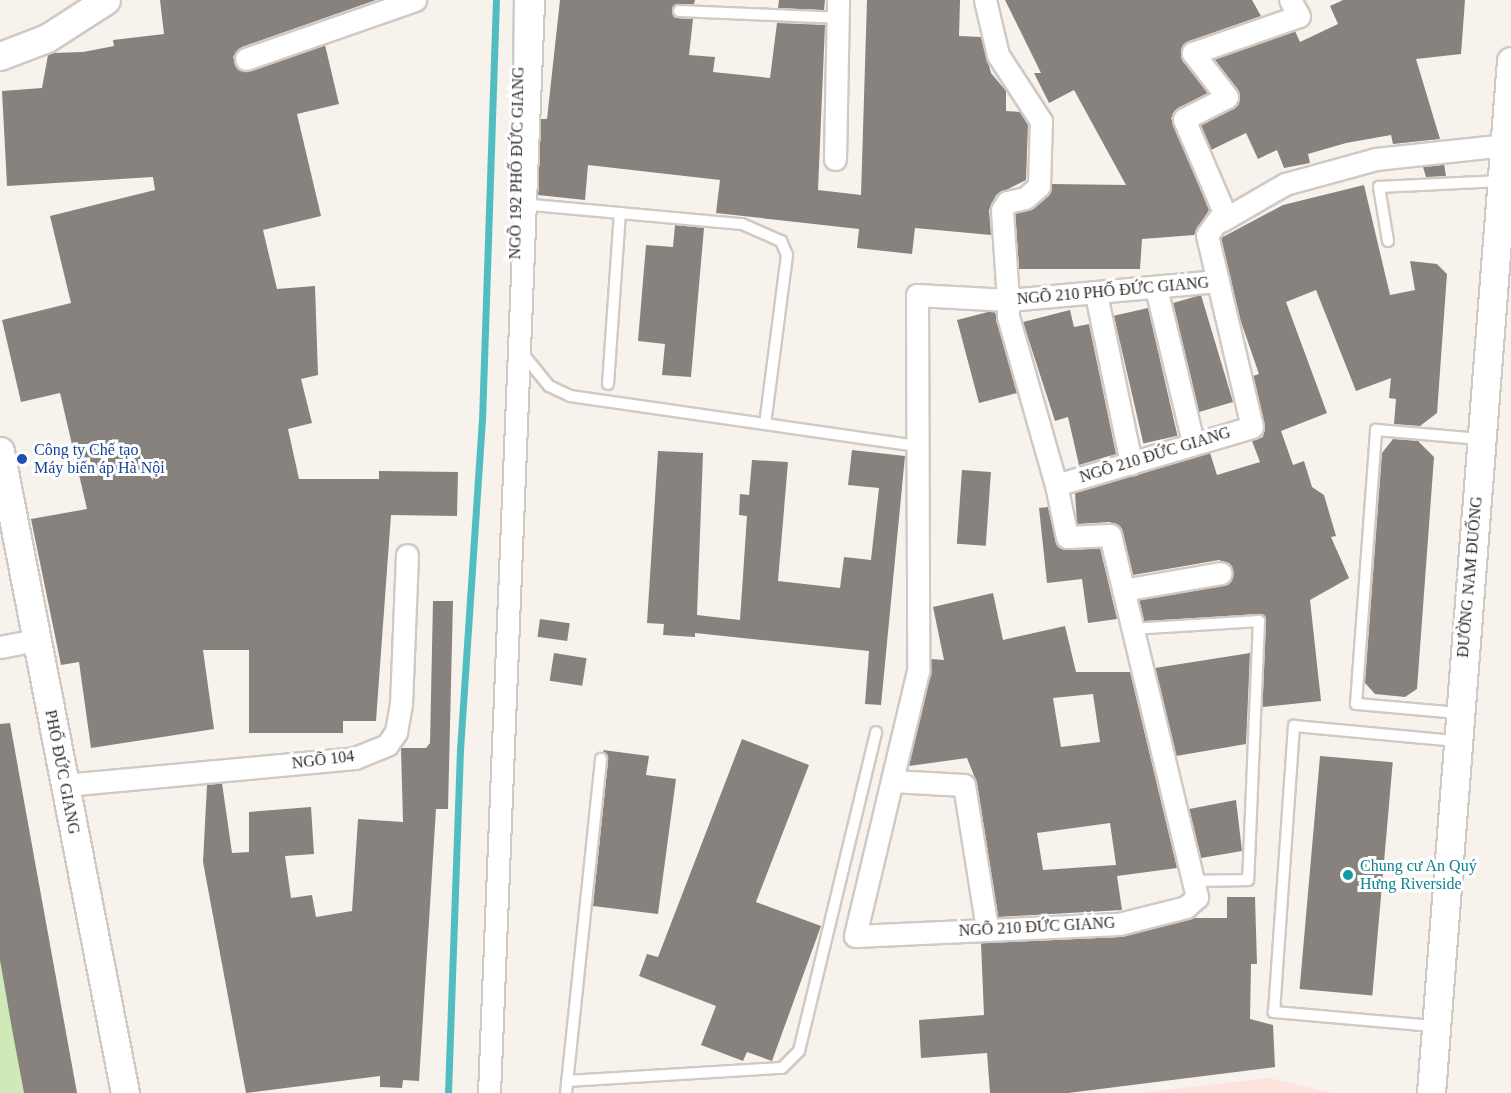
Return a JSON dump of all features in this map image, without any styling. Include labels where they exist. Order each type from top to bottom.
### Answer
[{"type":"street","points":[[0,56],[47,38],[106,0]]},
{"type":"street","points":[[246,59],[415,0]]},
{"type":"street","points":[[489,1093],[521,204],[532,0]]},
{"type":"street","points":[[985,0],[998,55],[1041,121],[1039,186],[1025,198],[1007,202],[1002,210],[1008,316],[1056,485]]},
{"type":"street","points":[[1221,221],[1224,212],[1184,118],[1227,97],[1193,53],[1299,16],[1290,0]]},
{"type":"street","points":[[835,159],[838,9]]},
{"type":"street","name":"ĐƯỜNG NAM ĐUỐNG","points":[[1431,1093],[1434,1026],[1511,61]]},
{"type":"street","points":[[1221,221],[1286,184],[1376,159],[1504,145]]},
{"type":"street","name":"NGÕ 210 ĐỨC GIANG","points":[[1008,300],[917,296],[918,670],[855,936],[1119,924],[1186,907],[1197,897],[1110,535],[1067,537],[1056,485],[1194,442],[1252,427],[1207,235],[1221,221]]},
{"type":"street","name":"NGÕ 210 PHỐ ĐỨC GIANG","points":[[1008,300],[1096,294],[1218,281]]},
{"type":"street","points":[[1156,288],[1194,442]]},
{"type":"street","points":[[1096,294],[1131,463]]},
{"type":"street","name":"PHỐ ĐỨC GIANG","points":[[1,465],[125,1093]]},
{"type":"street","name":"NGÕ 104","points":[[65,785],[355,758],[387,745],[396,732],[401,704],[407,555]]},
{"type":"street","points":[[1123,590],[1221,573]]},
{"type":"street","points":[[0,647],[37,640]]},
{"type":"street","points":[[892,781],[964,785],[987,929]]},
{"type":"lane","name":"NGÕ 192 PHỐ ĐỨC GIANG","points":[[520,0],[521,204]]},
{"type":"lane","points":[[679,11],[838,9]]},
{"type":"lane","points":[[1388,241],[1379,187],[1502,181]]},
{"type":"lane","points":[[521,204],[742,225],[781,241],[787,255],[765,424]]},
{"type":"lane","points":[[608,384],[620,213]]},
{"type":"lane","points":[[516,335],[530,368],[549,386],[570,396],[917,446]]},
{"type":"lane","points":[[1459,713],[1356,704],[1376,430],[1481,439]]},
{"type":"lane","points":[[1132,629],[1259,621],[1248,880],[1193,881]]},
{"type":"lane","points":[[1434,1026],[1274,1012],[1294,726],[1457,741]]},
{"type":"lane","points":[[601,759],[566,1087],[782,1068],[799,1051],[876,732]]},
{"type":"shaded area","points":[[1270,1078],[1332,1093],[1139,1093]]},
{"type":"green space","points":[[0,960],[24,1093],[0,1093]]},
{"type":"building","points":[[160,0],[376,0],[242,47],[233,57],[238,69],[250,71],[325,45],[339,104],[297,114],[321,216],[263,230],[277,289],[315,286],[318,375],[301,379],[312,423],[288,429],[299,479],[379,479],[379,471],[458,472],[457,516],[391,515],[376,721],[343,721],[343,733],[249,733],[249,650],[203,650],[214,729],[91,748],[79,662],[61,665],[31,519],[87,509],[60,393],[21,402],[2,320],[71,303],[50,216],[155,190],[153,177],[7,186],[2,91],[42,88],[48,55],[53,53],[83,52],[114,46],[113,40],[164,34]]},
{"type":"building","points":[[560,0],[695,0],[694,4],[676,4],[672,10],[675,18],[693,19],[689,55],[715,57],[713,72],[770,78],[777,23],[825,25],[818,190],[861,195],[867,0],[960,0],[959,36],[981,37],[991,73],[1006,91],[1006,111],[1020,112],[1028,125],[1026,180],[996,195],[989,210],[991,235],[915,228],[912,254],[857,248],[859,229],[716,213],[720,180],[588,165],[585,200],[538,195],[541,119],[547,119]]},
{"type":"building","points":[[779,0],[825,0],[824,10],[778,8]]},
{"type":"building","points":[[1005,0],[1252,0],[1261,16],[1189,41],[1181,50],[1183,61],[1208,93],[1178,108],[1171,118],[1209,210],[1194,235],[1142,239],[1140,269],[1019,269],[1015,213],[1033,208],[1052,184],[1126,185],[1074,90],[1049,103],[1034,73],[1041,73]]},
{"type":"building","points":[[1343,0],[1465,0],[1461,54],[1416,59],[1440,139],[1393,144],[1391,135],[1346,143],[1308,154],[1310,163],[1284,168],[1277,150],[1258,159],[1246,133],[1211,150],[1200,125],[1233,108],[1240,97],[1214,59],[1295,31],[1300,42],[1338,24],[1330,6]]},
{"type":"building","points":[[1444,164],[1446,176],[1426,177],[1423,167]]},
{"type":"building","points":[[1364,185],[1390,295],[1415,290],[1410,261],[1437,264],[1447,274],[1437,413],[1420,426],[1394,424],[1396,399],[1389,398],[1391,378],[1356,391],[1316,290],[1286,302],[1327,413],[1281,431],[1293,465],[1304,461],[1312,487],[1324,495],[1336,536],[1331,537],[1349,578],[1310,600],[1321,701],[1263,707],[1263,615],[1144,621],[1139,600],[1224,585],[1233,577],[1230,564],[1219,560],[1133,575],[1120,527],[1110,522],[1077,524],[1075,493],[1210,453],[1217,475],[1260,462],[1252,441],[1263,437],[1264,430],[1253,376],[1259,374],[1240,319],[1221,238],[1283,205]]},
{"type":"building","points":[[675,225],[704,228],[691,377],[662,375],[665,344],[638,341],[646,245],[673,247]]},
{"type":"building","points":[[1201,295],[1233,402],[1199,412],[1173,303]]},
{"type":"building","points":[[1148,308],[1177,436],[1143,444],[1114,316]]},
{"type":"building","points":[[1070,310],[1074,327],[1089,324],[1116,454],[1079,465],[1068,417],[1055,421],[1023,322]]},
{"type":"building","points":[[995,312],[1017,393],[979,403],[957,320]]},
{"type":"building","points":[[1393,439],[1418,441],[1434,457],[1417,689],[1405,697],[1375,694],[1365,683],[1382,453]]},
{"type":"building","points":[[852,450],[905,456],[881,705],[865,704],[869,651],[695,633],[695,637],[663,635],[664,624],[647,623],[658,451],[703,453],[697,615],[740,620],[747,516],[739,515],[740,494],[749,495],[752,460],[788,462],[778,581],[840,588],[844,557],[871,560],[879,488],[848,485]]},
{"type":"building","points":[[962,470],[991,472],[986,546],[957,544]]},
{"type":"building","points":[[1048,507],[1057,545],[1067,550],[1100,548],[1117,619],[1088,623],[1082,579],[1047,583],[1039,508]]},
{"type":"building","points":[[993,593],[1003,640],[1065,626],[1076,672],[1130,672],[1177,868],[1117,876],[1122,910],[998,917],[977,783],[967,758],[909,766],[931,659],[944,660],[933,607]],"holes":[[[1093,694],[1100,742],[1061,747],[1053,698]],[[1110,823],[1116,865],[1043,870],[1037,833]]]},
{"type":"building","points":[[433,601],[453,601],[448,809],[436,809],[419,1081],[403,1080],[402,1088],[380,1087],[380,1076],[246,1093],[203,862],[207,785],[222,783],[232,853],[249,852],[249,812],[311,807],[314,854],[285,856],[291,898],[312,895],[316,917],[352,911],[358,819],[403,822],[401,748],[426,748],[430,743]]},
{"type":"building","points":[[540,619],[570,623],[567,641],[537,637]]},
{"type":"building","points":[[554,653],[587,658],[582,686],[550,681]]},
{"type":"building","points":[[1250,653],[1246,744],[1176,756],[1155,668]]},
{"type":"building","points":[[10,723],[77,1093],[24,1093],[12,1029],[0,960],[0,724]]},
{"type":"building","points":[[742,739],[809,765],[756,902],[821,926],[772,1061],[747,1052],[743,1061],[701,1045],[716,1006],[639,976],[647,954],[658,957]]},
{"type":"building","points":[[603,750],[649,756],[646,775],[676,779],[658,914],[593,906],[608,760]]},
{"type":"building","name":"Chung cư An Quý Hưng Riverside","points":[[1320,756],[1393,762],[1372,995],[1300,989]]},
{"type":"building","points":[[1236,800],[1242,851],[1201,858],[1189,809]]},
{"type":"building","points":[[1227,897],[1255,897],[1257,964],[1251,964],[1250,1019],[1273,1025],[1275,1067],[1068,1093],[990,1093],[987,1053],[921,1058],[919,1020],[984,1015],[981,943],[1120,937],[1192,918],[1227,918]]},
{"type":"waterway","points":[[448,1093],[460,750],[482,421],[496,0]]},
{"type":"place","name":"Công ty Chế tạo Máy biến áp Hà Nội","points":[[22,459]]},
{"type":"place","name":"Chung cư An Quý Hưng Riverside","points":[[1348,875]]}]
